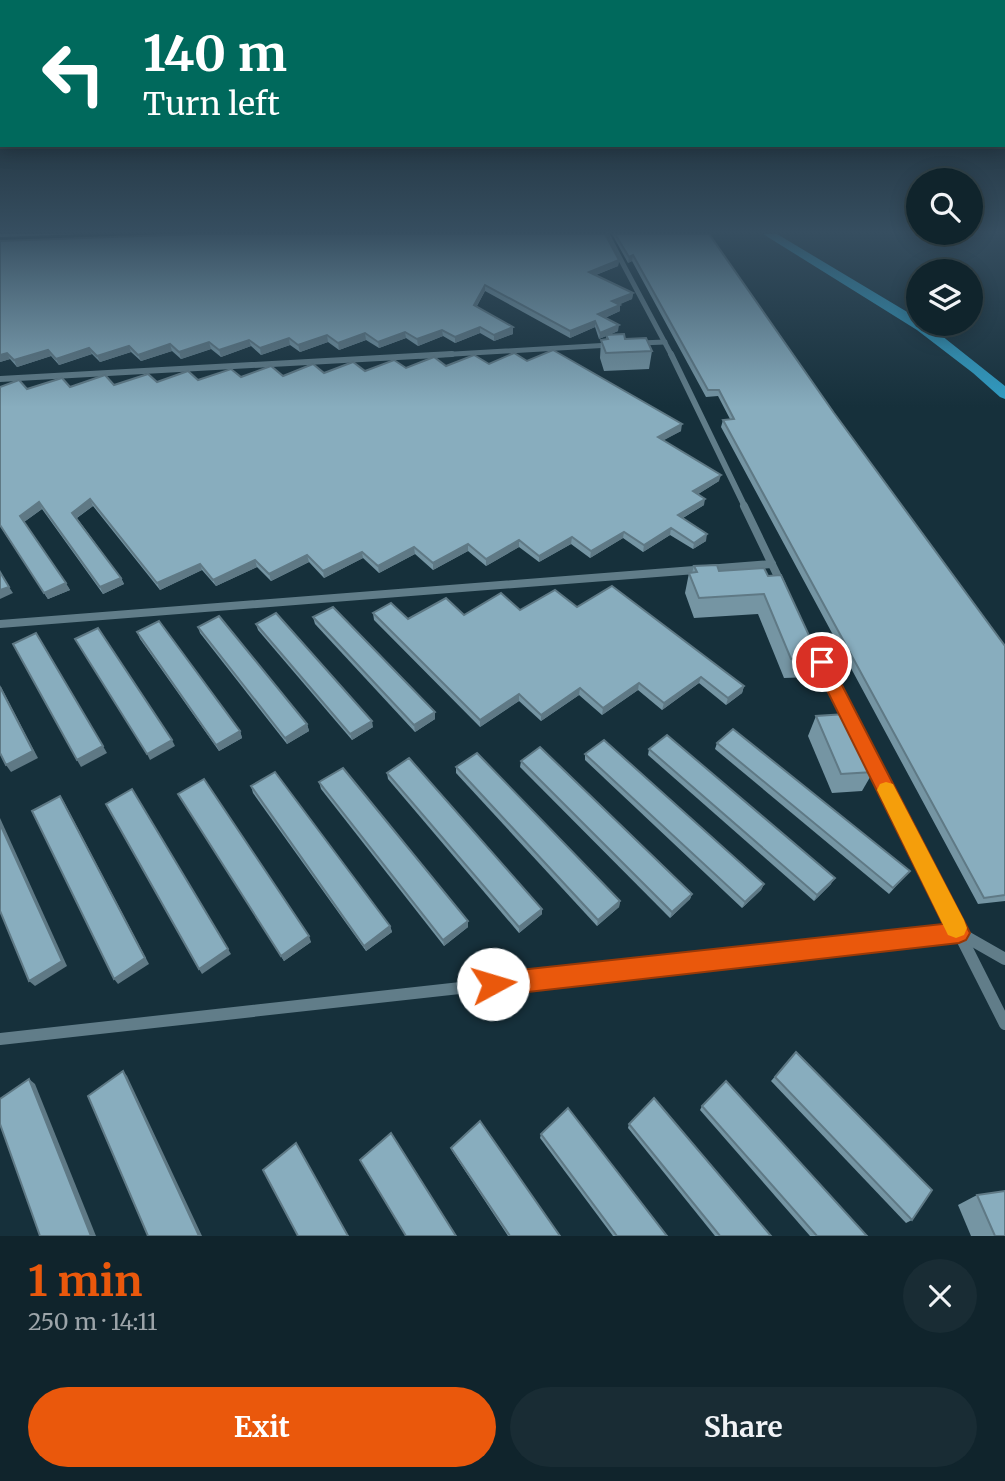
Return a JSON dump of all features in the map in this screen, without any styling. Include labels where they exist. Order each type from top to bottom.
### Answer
[{"type":"highway","points":[[864,292],[960,353],[1005,394]]},
{"type":"highway","points":[[877,292],[906,309]]},
{"type":"highway","points":[[947,336],[1005,382]]},
{"type":"lane","points":[[638,292],[784,589]]},
{"type":"lane","points":[[638,344],[665,342]]},
{"type":"lane","points":[[0,379],[624,344]]},
{"type":"lane","points":[[0,624],[772,564]]},
{"type":"lane","points":[[809,638],[1005,1024]]},
{"type":"lane","points":[[0,1039],[959,933],[1005,959]]},
{"type":"building","points":[[0,292],[481,292],[474,305],[513,327],[494,335],[480,327],[455,337],[442,330],[417,339],[405,332],[378,342],[365,333],[338,343],[327,335],[298,345],[289,338],[260,348],[249,340],[219,350],[209,342],[179,352],[170,344],[138,355],[129,346],[97,356],[89,348],[56,359],[48,350],[14,360],[7,353],[0,355]]},
{"type":"building","points":[[497,292],[633,293],[612,301],[620,305],[598,314],[619,325],[600,333],[595,321],[570,331]]},
{"type":"building","points":[[653,292],[749,292],[834,413],[1005,646],[1005,895],[984,898],[723,420],[734,419],[719,390],[708,390]]},
{"type":"building","points":[[624,334],[625,339],[646,338],[652,351],[606,353],[601,340],[608,339],[606,335]]},
{"type":"building","points":[[553,350],[682,424],[658,437],[721,475],[693,491],[705,499],[678,515],[707,534],[694,543],[671,528],[644,545],[624,532],[591,551],[572,537],[539,556],[519,540],[486,559],[468,544],[433,563],[414,547],[378,566],[362,552],[323,571],[307,555],[269,574],[255,560],[213,580],[200,564],[157,583],[90,499],[72,513],[121,578],[100,587],[39,502],[20,516],[66,583],[44,593],[0,525],[0,387],[19,380],[27,389],[62,378],[70,387],[105,375],[114,385],[148,374],[157,382],[188,371],[198,380],[231,369],[241,377],[271,366],[283,376],[313,364],[324,373],[353,362],[365,371],[394,360],[406,368],[434,357],[446,366],[474,355],[489,364],[514,353],[527,361]]},
{"type":"building","points":[[717,565],[719,571],[764,568],[768,576],[781,575],[819,657],[791,659],[764,594],[699,598],[689,573],[697,572],[694,566]]},
{"type":"building","points":[[0,572],[9,587],[0,590]]},
{"type":"building","points":[[612,586],[744,686],[728,698],[701,677],[664,703],[639,683],[603,708],[580,688],[541,715],[519,694],[480,720],[373,613],[391,603],[408,619],[446,598],[464,615],[501,593],[520,610],[555,590],[577,607]]},
{"type":"building","points":[[333,607],[435,712],[414,725],[313,617]]},
{"type":"building","points":[[276,613],[372,721],[350,734],[256,624]]},
{"type":"building","points":[[219,616],[307,724],[285,738],[198,627]]},
{"type":"building","points":[[159,621],[240,731],[216,745],[137,632]]},
{"type":"building","points":[[98,628],[172,740],[147,754],[75,639]]},
{"type":"building","points":[[36,633],[103,746],[77,760],[13,644]]},
{"type":"building","points":[[0,687],[33,751],[6,765],[0,753]]},
{"type":"building","points":[[846,714],[873,772],[841,774],[816,716]]},
{"type":"building","points":[[733,729],[910,871],[893,888],[717,743]]},
{"type":"building","points":[[667,735],[835,878],[817,895],[649,749]]},
{"type":"building","points":[[604,740],[764,884],[745,902],[585,754]]},
{"type":"building","points":[[540,747],[692,894],[672,912],[521,761]]},
{"type":"building","points":[[477,753],[620,901],[598,920],[456,767]]},
{"type":"building","points":[[409,758],[542,909],[519,927],[387,773]]},
{"type":"building","points":[[343,768],[468,921],[443,940],[319,782]]},
{"type":"building","points":[[275,772],[390,926],[364,946],[251,786]]},
{"type":"building","points":[[204,779],[309,936],[281,956],[178,794]]},
{"type":"building","points":[[132,789],[228,949],[199,969],[106,804]]},
{"type":"building","points":[[60,796],[145,958],[114,979],[32,811]]},
{"type":"building","points":[[0,824],[62,961],[29,981],[0,911]]},
{"type":"building","points":[[796,1052],[932,1190],[912,1220],[775,1077]]},
{"type":"building","points":[[123,1071],[199,1236],[148,1236],[88,1096]]},
{"type":"building","points":[[29,1079],[91,1236],[40,1236],[0,1124],[0,1099]]},
{"type":"building","points":[[726,1081],[867,1236],[817,1236],[702,1106]]},
{"type":"building","points":[[654,1098],[771,1236],[720,1236],[629,1124]]},
{"type":"building","points":[[568,1108],[667,1236],[617,1236],[541,1134]]},
{"type":"building","points":[[480,1121],[560,1236],[510,1236],[451,1148]]},
{"type":"building","points":[[391,1133],[456,1236],[406,1236],[360,1160]]},
{"type":"building","points":[[296,1143],[348,1236],[298,1236],[263,1170]]},
{"type":"building","points":[[1005,1191],[1005,1236],[995,1236],[977,1195]]},
{"type":"slow traffic","points":[[886,790],[956,928]]},
{"type":"route","points":[[493,984],[959,933],[822,662]]}]
